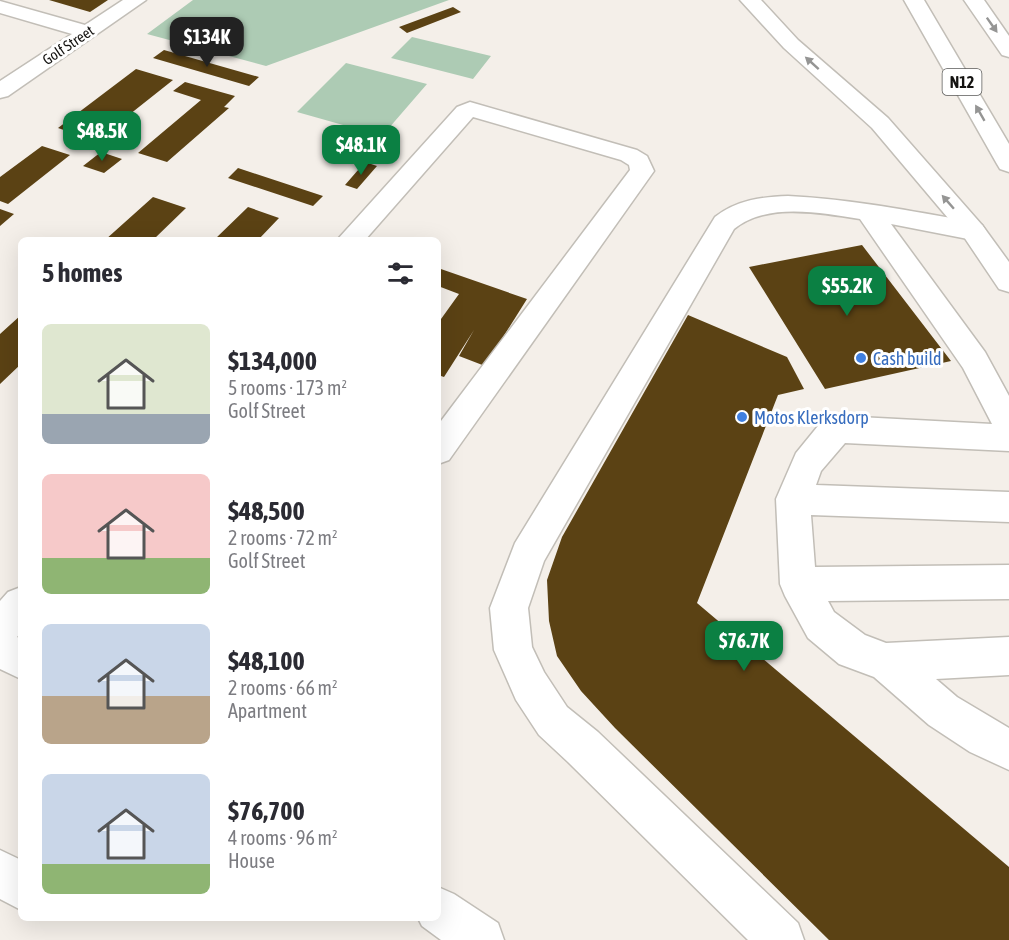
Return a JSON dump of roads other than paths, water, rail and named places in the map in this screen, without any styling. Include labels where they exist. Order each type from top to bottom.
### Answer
[{"type":"main road","name":"Golf Street","points":[[0,91],[136,0]]},
{"type":"main road","points":[[750,0],[791,44],[879,123],[973,231],[1009,282]]},
{"type":"main road","name":"N12","points":[[914,0],[1009,164]]},
{"type":"main road","points":[[974,0],[1009,51]]},
{"type":"main road","points":[[0,7],[87,32]]},
{"type":"main road","points":[[353,237],[465,112],[471,109],[629,154],[642,165],[642,171],[441,446]]},
{"type":"main road","points":[[781,940],[583,747],[553,721],[530,686],[513,650],[509,608],[528,555],[724,223],[739,212],[759,206],[798,203],[973,231]]},
{"type":"main road","points":[[870,213],[974,360],[1009,425]]},
{"type":"main road","points":[[1009,438],[840,429],[829,436],[808,463],[793,499],[798,584],[821,625],[853,650],[885,662],[943,711],[984,738],[1009,749]]},
{"type":"main road","points":[[793,499],[1009,507]]},
{"type":"main road","points":[[798,584],[1009,582]]},
{"type":"main road","points":[[0,628],[18,608]]},
{"type":"main road","points":[[0,648],[18,658]]},
{"type":"main road","points":[[885,662],[1009,656]]},
{"type":"main road","points":[[0,872],[18,885]]},
{"type":"main road","points":[[441,912],[481,940]]},
{"type":"place","name":"Cash build","points":[[861,358]]},
{"type":"place","name":"Motos Klerksdorp","points":[[742,417]]}]
